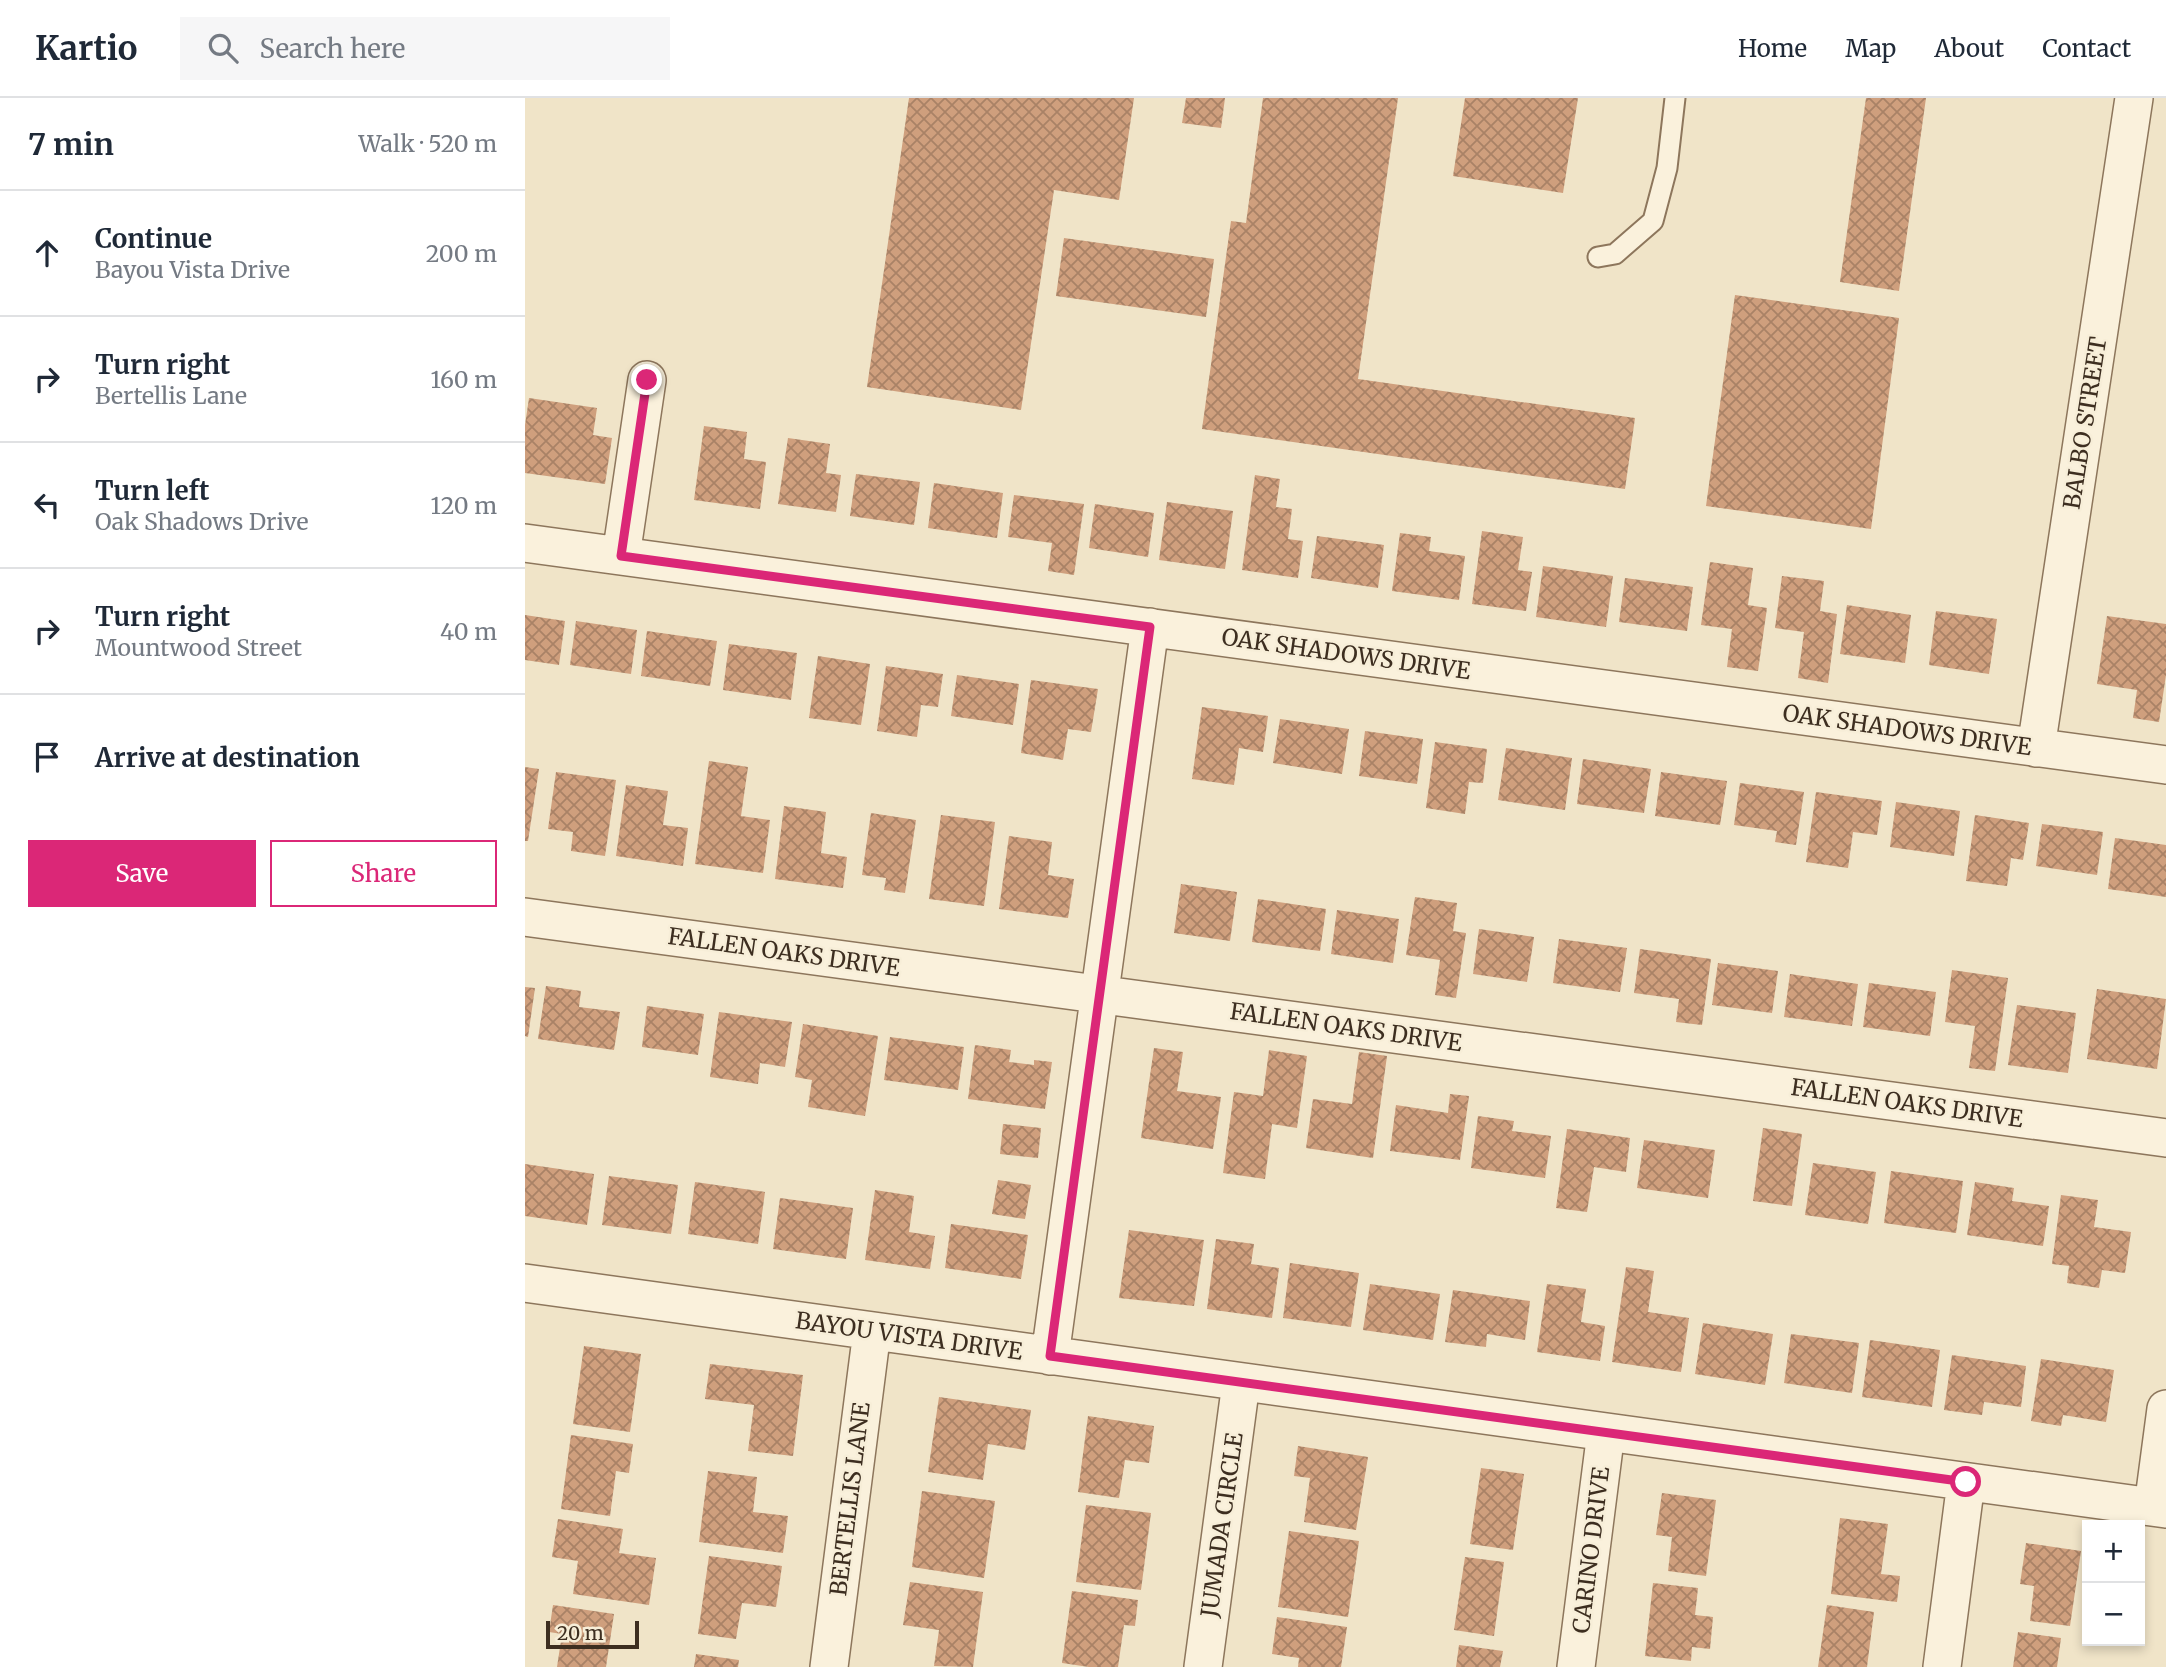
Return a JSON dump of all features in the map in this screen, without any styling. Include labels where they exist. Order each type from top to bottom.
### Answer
[{"type":"street","name":"BALBO STREET","points":[[2036,748],[2134,98]]},
{"type":"street","points":[[621,556],[647,380]]},
{"type":"street","name":"OAK SHADOWS DRIVE","points":[[525,543],[2166,765]]},
{"type":"street","points":[[1050,1356],[1150,627]]},
{"type":"street","name":"FALLEN OAKS DRIVE","points":[[525,917],[2166,1138]]},
{"type":"street","name":"BAYOU VISTA DRIVE","points":[[525,1283],[2159,1508]]},
{"type":"street","name":"BERTELLIS LANE","points":[[829,1667],[872,1331]]},
{"type":"street","name":"JUMADA CIRCLE","points":[[1203,1667],[1241,1383]]},
{"type":"street","points":[[2159,1508],[2166,1409]]},
{"type":"street","name":"CARINO DRIVE","points":[[1576,1667],[1606,1432]]},
{"type":"street","points":[[1943,1667],[1966,1482]]},
{"type":"lane","points":[[1598,257],[1615,254],[1653,221],[1667,168],[1675,98]]},
{"type":"building","points":[[909,98],[1134,98],[1119,200],[1054,190],[1021,410],[867,387]]},
{"type":"building","points":[[1186,98],[1225,98],[1221,128],[1182,123]]},
{"type":"building","points":[[1263,98],[1398,98],[1358,379],[1635,418],[1625,489],[1202,429],[1231,221],[1246,223]]},
{"type":"building","points":[[1465,98],[1578,98],[1563,193],[1453,176]]},
{"type":"building","points":[[1866,98],[1926,98],[1899,291],[1840,282]]},
{"type":"building","points":[[1064,238],[1214,259],[1206,317],[1056,296]]},
{"type":"building","points":[[1735,295],[1899,318],[1871,529],[1706,506]]},
{"type":"building","points":[[529,398],[597,408],[593,435],[612,438],[605,484],[525,473],[525,425]]},
{"type":"building","points":[[704,426],[747,432],[744,459],[766,462],[760,509],[694,500]]},
{"type":"building","points":[[788,438],[830,444],[826,473],[841,475],[836,512],[778,504]]},
{"type":"building","points":[[856,474],[920,482],[914,525],[850,516]]},
{"type":"building","points":[[1255,475],[1280,479],[1276,507],[1292,509],[1288,539],[1303,541],[1298,578],[1242,570]]},
{"type":"building","points":[[934,483],[1003,493],[997,538],[928,528]]},
{"type":"building","points":[[1014,495],[1084,504],[1074,575],[1048,571],[1052,543],[1008,537]]},
{"type":"building","points":[[1167,502],[1233,511],[1225,569],[1159,560]]},
{"type":"building","points":[[1095,504],[1154,513],[1148,557],[1089,548]]},
{"type":"building","points":[[1482,531],[1523,537],[1518,570],[1532,572],[1526,611],[1472,604]]},
{"type":"building","points":[[1400,533],[1431,537],[1429,551],[1465,556],[1459,600],[1392,591]]},
{"type":"building","points":[[1317,536],[1384,545],[1378,588],[1311,578]]},
{"type":"building","points":[[1710,562],[1753,568],[1748,605],[1767,608],[1758,671],[1727,667],[1732,629],[1701,625]]},
{"type":"building","points":[[1543,566],[1613,576],[1606,627],[1536,617]]},
{"type":"building","points":[[1782,576],[1824,581],[1820,611],[1837,614],[1828,683],[1798,678],[1804,632],[1775,628]]},
{"type":"building","points":[[1625,578],[1693,587],[1687,631],[1619,622]]},
{"type":"building","points":[[1847,605],[1911,615],[1905,663],[1840,654]]},
{"type":"building","points":[[1936,611],[1997,619],[1989,674],[1929,665]]},
{"type":"building","points":[[525,615],[565,621],[559,665],[525,660]]},
{"type":"building","points":[[2107,616],[2166,624],[2166,675],[2159,722],[2133,718],[2137,690],[2097,684]]},
{"type":"building","points":[[576,621],[637,630],[631,674],[570,665]]},
{"type":"building","points":[[647,631],[717,641],[710,686],[641,676]]},
{"type":"building","points":[[729,644],[797,653],[791,700],[723,690]]},
{"type":"building","points":[[818,656],[870,664],[861,725],[809,718]]},
{"type":"building","points":[[886,666],[943,674],[938,707],[921,705],[917,737],[877,731]]},
{"type":"building","points":[[957,675],[1019,684],[1013,725],[951,716]]},
{"type":"building","points":[[1031,680],[1098,689],[1091,732],[1068,729],[1063,760],[1021,753]]},
{"type":"building","points":[[1202,707],[1268,716],[1263,752],[1239,748],[1234,785],[1192,779]]},
{"type":"building","points":[[1280,719],[1349,729],[1342,774],[1273,763]]},
{"type":"building","points":[[1365,731],[1423,739],[1417,784],[1359,776]]},
{"type":"building","points":[[1435,742],[1487,749],[1483,783],[1469,782],[1465,814],[1426,808]]},
{"type":"building","points":[[1506,748],[1572,758],[1565,810],[1498,800]]},
{"type":"building","points":[[1583,759],[1651,769],[1644,813],[1577,804]]},
{"type":"building","points":[[709,761],[748,767],[741,816],[770,820],[763,873],[695,864]]},
{"type":"building","points":[[525,767],[539,769],[528,841],[525,841]]},
{"type":"building","points":[[556,772],[616,780],[605,856],[571,851],[573,832],[548,829]]},
{"type":"building","points":[[1661,772],[1727,781],[1720,825],[1655,816]]},
{"type":"building","points":[[1740,783],[1804,792],[1796,845],[1775,842],[1777,831],[1734,825]]},
{"type":"building","points":[[626,785],[668,791],[663,825],[688,828],[683,866],[616,856]]},
{"type":"building","points":[[1816,792],[1882,801],[1877,835],[1853,832],[1848,868],[1806,862]]},
{"type":"building","points":[[1896,802],[1960,811],[1954,856],[1890,847]]},
{"type":"building","points":[[784,806],[826,812],[821,853],[847,857],[843,888],[775,879]]},
{"type":"building","points":[[871,813],[916,820],[905,893],[884,890],[886,878],[862,875]]},
{"type":"building","points":[[941,815],[995,822],[984,906],[929,899]]},
{"type":"building","points":[[1975,815],[2029,823],[2023,860],[2011,858],[2007,886],[1966,881]]},
{"type":"building","points":[[2042,824],[2103,832],[2097,875],[2036,866]]},
{"type":"building","points":[[1009,836],[1052,842],[1048,875],[1074,879],[1068,918],[999,909]]},
{"type":"building","points":[[2115,838],[2166,845],[2166,897],[2108,889]]},
{"type":"building","points":[[1181,884],[1237,892],[1230,941],[1174,933]]},
{"type":"building","points":[[1415,897],[1457,903],[1453,931],[1466,933],[1456,998],[1435,995],[1440,960],[1406,955]]},
{"type":"building","points":[[1258,899],[1326,909],[1320,951],[1252,942]]},
{"type":"building","points":[[1337,910],[1399,919],[1393,963],[1331,954]]},
{"type":"building","points":[[1479,929],[1534,937],[1527,982],[1473,974]]},
{"type":"building","points":[[1559,939],[1627,948],[1620,992],[1553,983]]},
{"type":"building","points":[[1640,949],[1711,959],[1702,1025],[1676,1022],[1679,999],[1634,993]]},
{"type":"building","points":[[1718,963],[1778,971],[1772,1013],[1712,1005]]},
{"type":"building","points":[[1952,970],[2008,978],[1995,1071],[1969,1068],[1975,1026],[1945,1022]]},
{"type":"building","points":[[1790,974],[1858,984],[1852,1026],[1784,1017]]},
{"type":"building","points":[[1869,983],[1936,992],[1930,1036],[1863,1027]]},
{"type":"building","points":[[546,986],[581,991],[579,1007],[620,1012],[614,1050],[538,1039]]},
{"type":"building","points":[[525,987],[535,988],[528,1037],[525,1036]]},
{"type":"building","points":[[2097,989],[2166,999],[2157,1069],[2087,1059]]},
{"type":"building","points":[[2017,1005],[2076,1013],[2068,1073],[2008,1065]]},
{"type":"building","points":[[647,1006],[704,1014],[698,1055],[642,1047]]},
{"type":"building","points":[[719,1012],[792,1022],[785,1067],[760,1063],[758,1084],[710,1077]]},
{"type":"building","points":[[803,1024],[878,1036],[865,1116],[808,1107],[812,1080],[795,1077]]},
{"type":"building","points":[[890,1037],[964,1047],[958,1090],[884,1080]]},
{"type":"building","points":[[975,1045],[1011,1050],[1009,1062],[1034,1065],[1034,1060],[1052,1062],[1045,1109],[968,1099]]},
{"type":"building","points":[[1154,1048],[1183,1052],[1177,1091],[1221,1097],[1213,1149],[1141,1138]]},
{"type":"building","points":[[1269,1050],[1307,1056],[1297,1128],[1272,1124],[1265,1179],[1223,1173],[1234,1092],[1263,1096]]},
{"type":"building","points":[[1359,1052],[1387,1056],[1373,1158],[1306,1148],[1313,1099],[1352,1104]]},
{"type":"building","points":[[1450,1094],[1469,1096],[1460,1160],[1390,1151],[1396,1105],[1448,1113]]},
{"type":"building","points":[[1478,1116],[1514,1121],[1512,1131],[1551,1136],[1545,1178],[1471,1168]]},
{"type":"building","points":[[1003,1124],[1041,1128],[1038,1158],[1000,1154]]},
{"type":"building","points":[[1763,1128],[1802,1134],[1792,1206],[1753,1201]]},
{"type":"building","points":[[1567,1129],[1630,1138],[1626,1172],[1594,1167],[1587,1212],[1556,1208]]},
{"type":"building","points":[[1644,1140],[1715,1150],[1708,1198],[1637,1188]]},
{"type":"building","points":[[1813,1163],[1876,1172],[1868,1224],[1805,1215]]},
{"type":"building","points":[[525,1164],[594,1174],[587,1225],[525,1216]]},
{"type":"building","points":[[1891,1171],[1963,1181],[1956,1233],[1884,1223]]},
{"type":"building","points":[[609,1176],[678,1185],[671,1234],[602,1225]]},
{"type":"building","points":[[998,1180],[1031,1185],[1025,1219],[992,1214]]},
{"type":"building","points":[[695,1182],[765,1192],[758,1244],[688,1234]]},
{"type":"building","points":[[1975,1182],[2014,1188],[2012,1201],[2049,1206],[2043,1246],[1967,1235]]},
{"type":"building","points":[[875,1190],[914,1196],[909,1232],[935,1236],[930,1269],[865,1260]]},
{"type":"building","points":[[2061,1195],[2098,1200],[2094,1227],[2131,1232],[2125,1273],[2102,1270],[2099,1288],[2067,1283],[2069,1266],[2052,1264]]},
{"type":"building","points":[[780,1198],[853,1208],[846,1259],[773,1249]]},
{"type":"building","points":[[951,1224],[1028,1235],[1021,1279],[945,1268]]},
{"type":"building","points":[[1129,1230],[1204,1240],[1194,1306],[1119,1298]]},
{"type":"building","points":[[1216,1239],[1254,1244],[1251,1264],[1279,1268],[1272,1318],[1207,1309]]},
{"type":"building","points":[[1290,1263],[1359,1273],[1351,1327],[1283,1318]]},
{"type":"building","points":[[1626,1267],[1654,1271],[1648,1312],[1689,1318],[1681,1372],[1612,1362]]},
{"type":"building","points":[[1370,1284],[1440,1294],[1433,1340],[1363,1330]]},
{"type":"building","points":[[1547,1284],[1586,1289],[1581,1322],[1605,1326],[1600,1361],[1537,1352]]},
{"type":"building","points":[[1453,1290],[1530,1301],[1525,1340],[1487,1334],[1486,1347],[1445,1342]]},
{"type":"building","points":[[1703,1323],[1773,1334],[1765,1385],[1695,1374]]},
{"type":"building","points":[[1791,1334],[1859,1343],[1852,1393],[1784,1383]]},
{"type":"building","points":[[1870,1340],[1940,1350],[1932,1407],[1862,1397]]},
{"type":"building","points":[[584,1346],[641,1354],[630,1432],[573,1424]]},
{"type":"building","points":[[1952,1355],[2026,1366],[2021,1407],[1984,1402],[1982,1415],[1944,1410]]},
{"type":"building","points":[[2041,1359],[2114,1370],[2106,1422],[2063,1415],[2061,1426],[2031,1421]]},
{"type":"building","points":[[710,1364],[803,1375],[793,1456],[748,1451],[754,1405],[705,1399]]},
{"type":"building","points":[[939,1397],[1031,1410],[1025,1450],[988,1444],[983,1480],[928,1472]]},
{"type":"building","points":[[1088,1416],[1154,1426],[1149,1463],[1125,1460],[1119,1498],[1078,1492]]},
{"type":"building","points":[[571,1435],[633,1444],[629,1473],[616,1471],[610,1516],[561,1509]]},
{"type":"building","points":[[1298,1446],[1368,1457],[1356,1530],[1304,1522],[1310,1478],[1294,1476]]},
{"type":"building","points":[[1481,1468],[1524,1474],[1513,1550],[1470,1544]]},
{"type":"building","points":[[708,1471],[757,1477],[753,1512],[788,1516],[783,1553],[699,1542]]},
{"type":"building","points":[[922,1491],[995,1501],[984,1578],[912,1567]]},
{"type":"building","points":[[1662,1493],[1716,1500],[1706,1576],[1668,1571],[1672,1537],[1656,1535]]},
{"type":"building","points":[[1086,1505],[1151,1513],[1141,1590],[1076,1582]]},
{"type":"building","points":[[1840,1518],[1888,1524],[1881,1574],[1900,1576],[1897,1602],[1831,1594]]},
{"type":"building","points":[[558,1519],[623,1529],[619,1553],[656,1558],[649,1605],[573,1594],[578,1561],[552,1557]]},
{"type":"building","points":[[1289,1531],[1359,1541],[1348,1617],[1278,1607]]},
{"type":"building","points":[[2026,1543],[2081,1551],[2070,1626],[2030,1621],[2034,1586],[2020,1584]]},
{"type":"building","points":[[709,1556],[782,1566],[776,1607],[742,1603],[736,1639],[698,1634]]},
{"type":"building","points":[[1465,1557],[1504,1562],[1494,1636],[1454,1630]]},
{"type":"building","points":[[910,1582],[983,1592],[973,1667],[934,1666],[939,1630],[903,1625]]},
{"type":"building","points":[[1653,1583],[1698,1588],[1695,1615],[1713,1617],[1710,1649],[1692,1647],[1691,1661],[1645,1656]]},
{"type":"building","points":[[1072,1591],[1138,1600],[1135,1626],[1124,1625],[1118,1667],[1062,1663]]},
{"type":"building","points":[[553,1605],[614,1614],[606,1667],[557,1667],[562,1634],[549,1632]]},
{"type":"building","points":[[1827,1605],[1874,1612],[1867,1667],[1818,1667]]},
{"type":"building","points":[[1277,1617],[1347,1627],[1341,1667],[1298,1667],[1299,1658],[1272,1654]]},
{"type":"building","points":[[2018,1632],[2061,1638],[2057,1667],[2013,1667]]},
{"type":"building","points":[[1459,1645],[1503,1651],[1500,1667],[1456,1667]]},
{"type":"building","points":[[696,1654],[739,1660],[738,1667],[694,1667]]},
{"type":"route","points":[[647,380],[621,556],[1150,627],[1050,1356],[1966,1482]]}]
